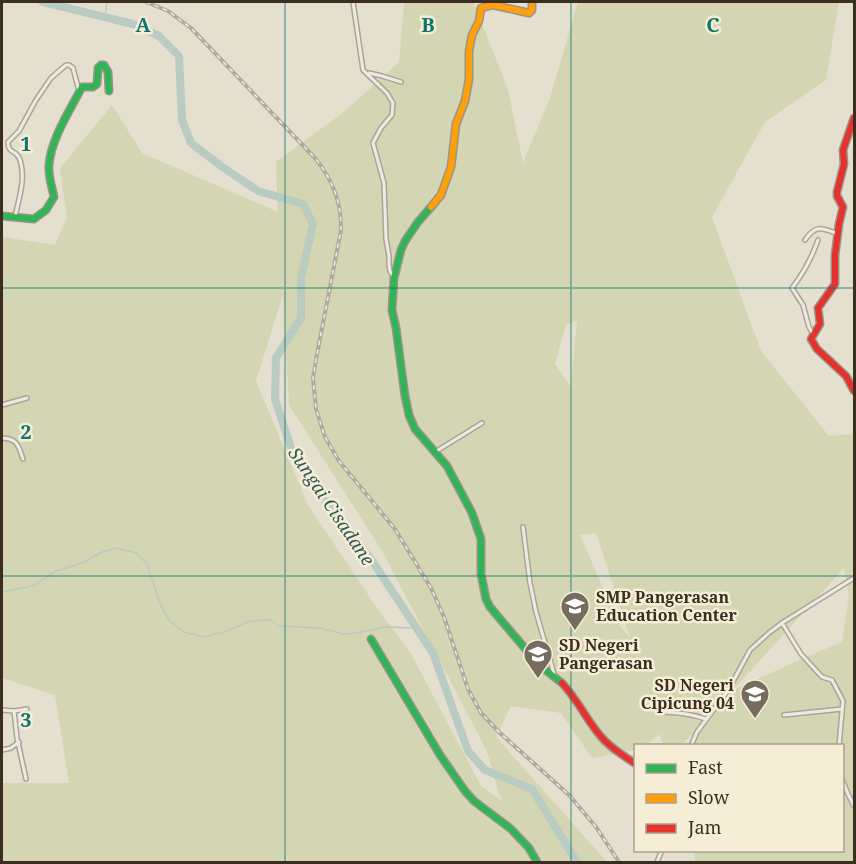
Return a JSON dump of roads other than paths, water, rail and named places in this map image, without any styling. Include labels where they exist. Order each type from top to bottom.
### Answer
[{"type":"street","points":[[353,2],[363,70],[387,93],[393,103],[392,115],[373,143],[384,183],[386,239],[390,271],[394,278]]},
{"type":"street","points":[[532,2],[531,11],[528,13],[498,5],[487,5],[482,8],[472,35],[469,51],[469,79],[465,101],[456,124],[447,181],[441,195],[418,222],[401,250],[394,278],[392,310],[406,402],[415,429],[455,479],[478,530],[482,544],[481,574],[490,607],[539,665],[576,698],[604,740],[634,763]]},
{"type":"street","points":[[15,217],[23,182],[22,171],[19,157],[10,151],[8,142],[19,131],[51,78],[66,65],[72,68],[79,91]]},
{"type":"street","points":[[2,216],[37,218],[46,210],[53,200],[48,174],[57,135],[79,91],[84,86],[96,85],[98,68],[102,65],[107,70],[109,91]]},
{"type":"street","points":[[367,73],[401,82]]},
{"type":"street","points":[[855,118],[843,150],[844,164],[837,192],[843,207],[838,234],[835,284],[818,308],[820,321],[811,339],[814,345],[846,376],[855,391]]},
{"type":"street","points":[[805,240],[810,232],[816,229],[838,234]]},
{"type":"street","points":[[813,335],[803,305],[792,288],[801,276],[818,240]]},
{"type":"street","points":[[2,405],[27,398]]},
{"type":"street","points":[[435,452],[482,423]]},
{"type":"street","points":[[2,438],[16,442],[23,459]]},
{"type":"street","points":[[523,527],[536,612],[556,679]]},
{"type":"street","points":[[692,744],[706,719],[729,689],[750,650],[782,623],[855,578]]},
{"type":"street","points":[[782,623],[801,654],[822,677],[832,680],[843,700],[839,744]]},
{"type":"street","points":[[371,639],[440,755],[465,791],[474,801],[511,829],[532,852],[537,862]]},
{"type":"street","points":[[2,710],[27,709]]},
{"type":"street","points":[[784,715],[842,709]]},
{"type":"street","points":[[14,711],[26,779]]},
{"type":"street","points":[[661,712],[691,714],[706,719]]},
{"type":"street","points":[[2,750],[11,748],[19,742]]},
{"type":"street","points":[[844,782],[855,806]]},
{"type":"waterway","name":"Sungai Cisadane","points":[[43,2],[133,24],[159,36],[179,56],[182,120],[191,143],[258,191],[303,204],[313,224],[301,278],[301,318],[276,358],[275,399],[291,448],[321,496],[371,559],[433,653],[468,751],[485,770],[532,789],[577,862]]},
{"type":"waterway","points":[[105,17],[107,2]]},
{"type":"waterway","points":[[2,592],[33,586],[56,571],[117,548],[136,553],[147,564],[161,606],[170,621],[184,632],[204,637],[251,621],[270,620],[279,626],[320,628],[343,634],[384,627],[417,628]]},
{"type":"railway","points":[[146,2],[168,11],[191,28],[315,158],[326,174],[338,201],[341,230],[313,378],[316,409],[325,437],[339,461],[395,529],[431,588],[444,617],[468,689],[481,713],[569,795],[596,827],[619,862]]},
{"type":"place","name":"SMP Pangerasan Education Center","points":[[575,632]]},
{"type":"place","name":"SD Negeri Pangerasan","points":[[538,680]]},
{"type":"place","name":"SD Negeri Cipicung 04","points":[[755,720]]}]
